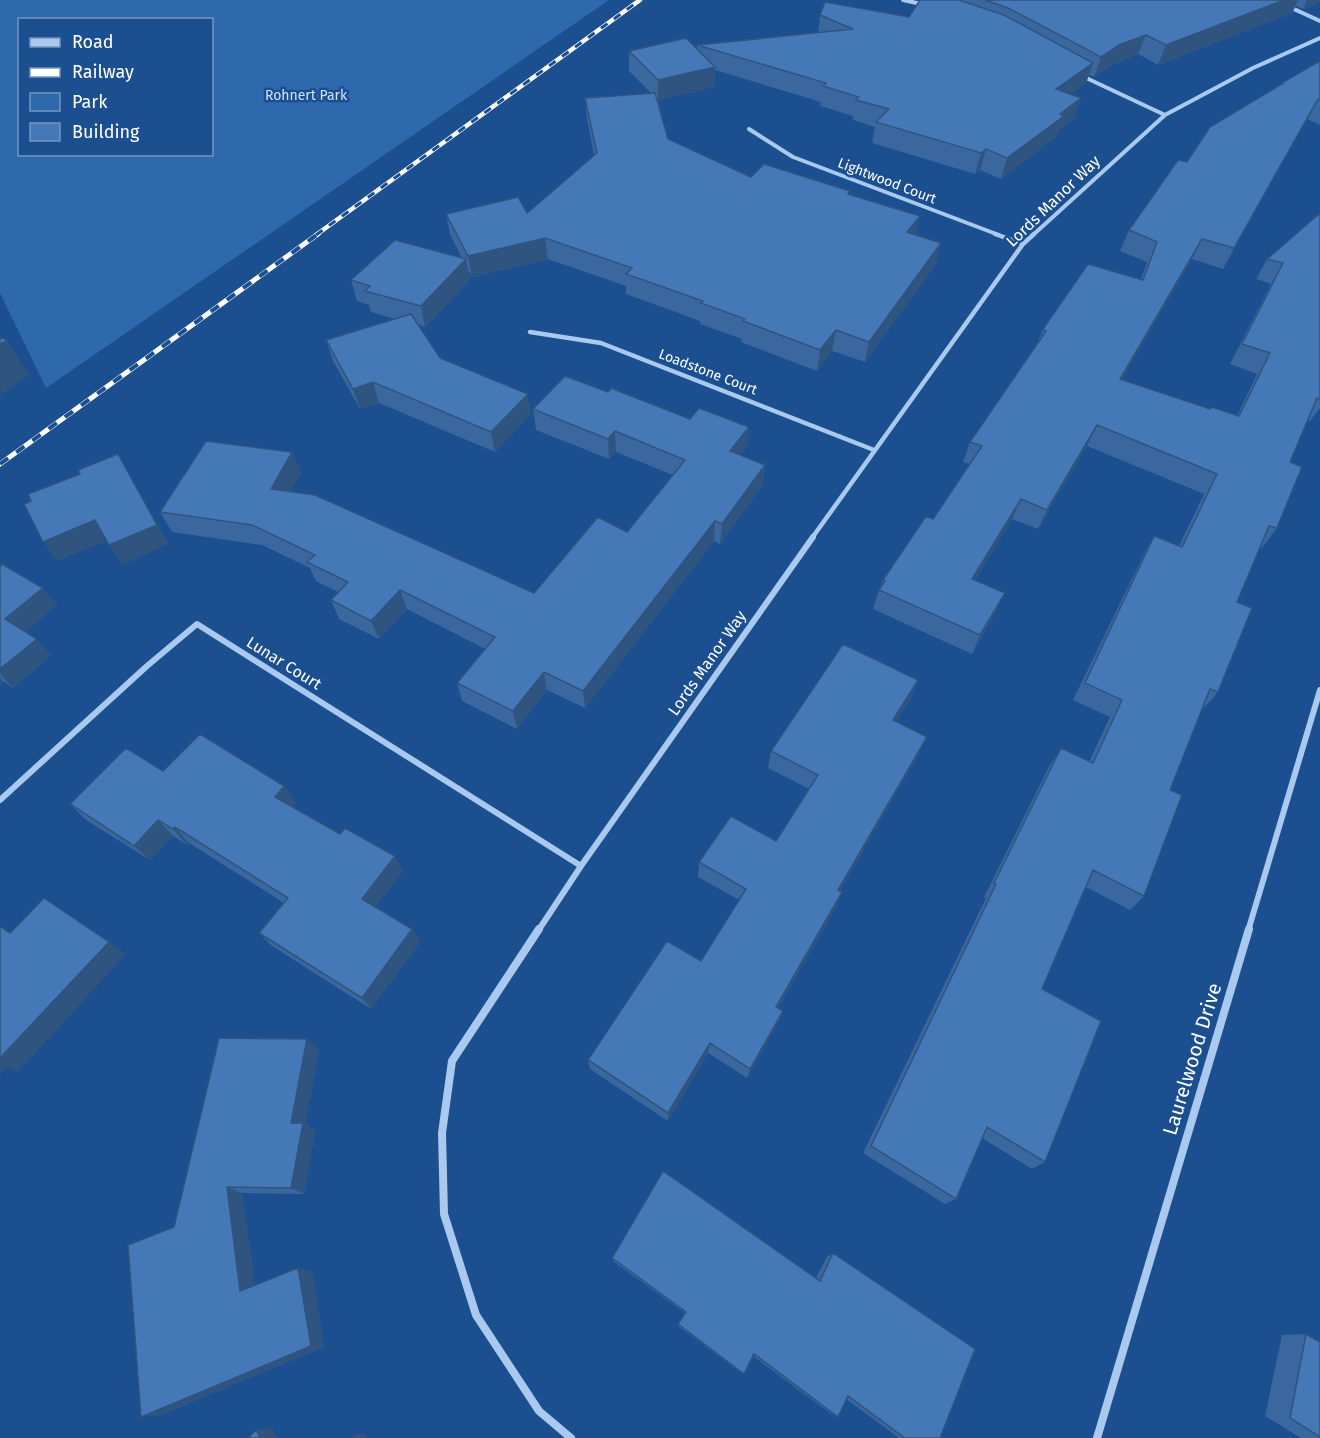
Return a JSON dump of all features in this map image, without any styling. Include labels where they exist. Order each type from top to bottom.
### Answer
[{"type":"street","points":[[903,0],[937,8]]},
{"type":"street","points":[[1274,0],[1320,21]]},
{"type":"street","name":"Lords Manor Way","points":[[571,1438],[539,1411],[476,1315],[444,1214],[442,1133],[452,1061],[580,866],[1023,243],[1165,115],[1253,68],[1320,38]]},
{"type":"street","points":[[1079,75],[1165,115]]},
{"type":"street","name":"Lightwood Court","points":[[749,129],[793,157],[1023,243]]},
{"type":"street","name":"Loadstone Court","points":[[530,332],[601,344],[874,450]]},
{"type":"street","name":"Lunar Court","points":[[0,800],[147,666],[197,624],[580,866]]},
{"type":"street","name":"Laurelwood Drive","points":[[1096,1438],[1320,690]]},
{"type":"green space","name":"Rohnert Park","points":[[0,0],[609,0],[46,388],[0,293]]},
{"type":"building","points":[[920,0],[959,0],[1004,15],[1093,63],[1056,89],[1081,98],[1060,114],[1064,116],[1007,158],[986,149],[981,153],[876,122],[889,109],[856,100],[859,97],[823,86],[826,83],[697,45],[853,29],[820,15],[825,2],[909,17]]},
{"type":"building","points":[[985,0],[1284,0],[1166,45],[1146,35],[1119,45],[1101,57],[1008,8]]},
{"type":"building","points":[[686,38],[715,67],[658,80],[629,51]]},
{"type":"building","points":[[1320,61],[1320,100],[1318,99],[1234,248],[1202,239],[1120,379],[1210,409],[1212,407],[1239,416],[1270,353],[1242,344],[1283,263],[1267,259],[1320,213],[1320,399],[1317,398],[1290,462],[1302,467],[1277,528],[1269,526],[1237,602],[1252,608],[1218,692],[1210,689],[1170,790],[1182,795],[1144,896],[1093,870],[1042,989],[1101,1021],[1045,1162],[987,1127],[956,1199],[871,1146],[996,884],[994,883],[1061,748],[1093,763],[1122,700],[1085,683],[1154,536],[1182,547],[1217,474],[1097,425],[1047,510],[1021,499],[972,579],[1005,593],[980,635],[879,590],[885,581],[883,580],[926,516],[933,519],[982,446],[970,442],[1046,331],[1043,329],[1088,264],[1143,280],[1157,242],[1129,230],[1178,160],[1187,162],[1210,127]]},
{"type":"building","points":[[655,93],[668,139],[751,177],[764,164],[850,191],[848,194],[920,216],[907,232],[941,243],[869,342],[836,330],[820,350],[743,321],[745,319],[701,303],[703,301],[626,274],[632,268],[545,238],[468,256],[446,214],[518,197],[527,213],[597,153],[585,98]]},
{"type":"building","points":[[395,240],[466,259],[421,306],[365,291],[370,286],[351,280]]},
{"type":"building","points":[[411,314],[440,358],[528,394],[491,432],[373,382],[353,389],[326,340]]},
{"type":"building","points":[[0,337],[7,340],[0,345]]},
{"type":"building","points":[[565,376],[608,392],[611,388],[690,419],[699,408],[749,427],[730,451],[765,465],[722,524],[715,521],[583,691],[544,672],[513,711],[457,683],[495,637],[400,590],[371,621],[331,600],[348,582],[307,562],[315,555],[252,525],[160,512],[206,441],[292,452],[271,489],[315,495],[534,593],[598,517],[627,532],[685,460],[615,431],[608,439],[533,409]]},
{"type":"building","points":[[118,454],[157,525],[109,545],[95,520],[43,542],[24,504],[31,501],[28,494],[80,474],[78,470]]},
{"type":"building","points":[[2,564],[43,588],[5,619],[37,639],[0,669],[0,566]]},
{"type":"building","points":[[843,644],[918,680],[893,720],[927,737],[838,890],[842,892],[776,1007],[783,1011],[750,1069],[710,1043],[668,1113],[588,1060],[667,941],[701,961],[746,889],[699,862],[731,816],[776,841],[818,775],[771,751]]},
{"type":"building","points":[[200,734],[284,786],[275,797],[340,834],[345,828],[395,856],[362,899],[412,929],[362,998],[259,933],[288,898],[175,827],[173,829],[158,820],[134,846],[70,804],[126,748],[163,771]]},
{"type":"building","points":[[44,898],[109,942],[0,1058],[0,926],[10,933]]},
{"type":"building","points":[[219,1038],[307,1039],[291,1123],[303,1123],[291,1188],[227,1187],[240,1291],[298,1268],[311,1346],[141,1417],[128,1245],[174,1227]]},
{"type":"building","points":[[663,1171],[820,1281],[833,1253],[975,1349],[940,1438],[905,1438],[848,1396],[838,1417],[754,1354],[744,1374],[678,1324],[686,1312],[612,1258]]},
{"type":"building","points":[[1306,1334],[1320,1342],[1320,1437],[1290,1418]]},
{"type":"building","points":[[256,1430],[260,1438],[248,1438]]},
{"type":"railway","points":[[316,235],[640,0]]},
{"type":"railway","points":[[0,464],[318,234]]}]
